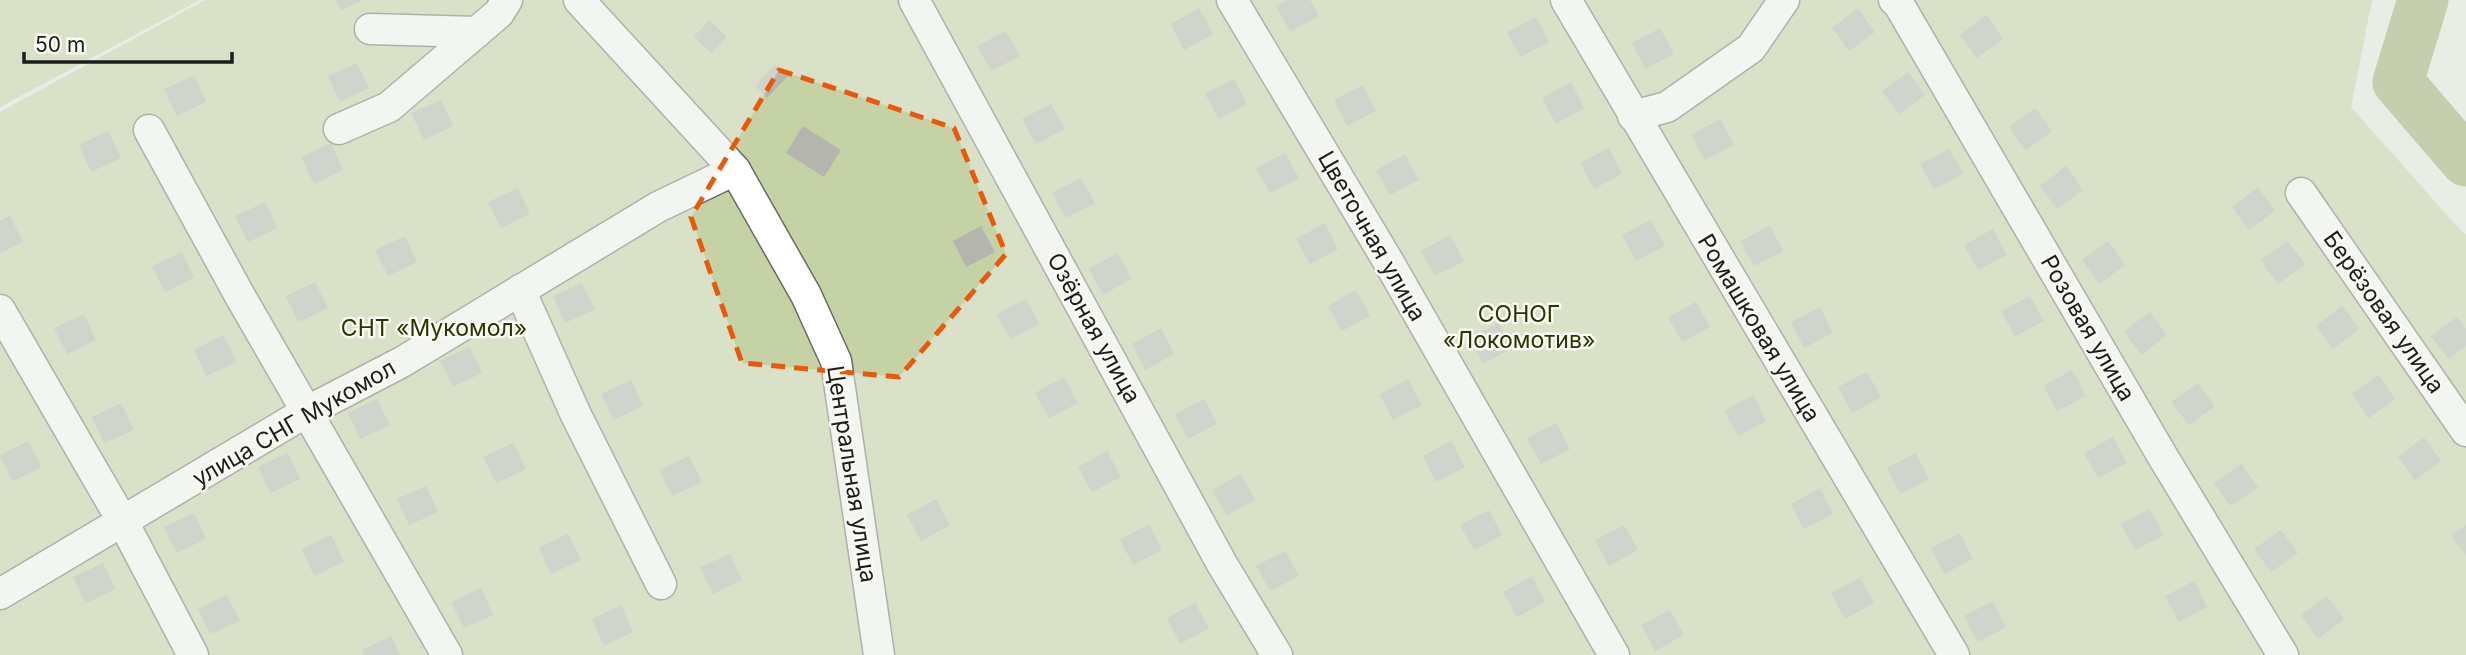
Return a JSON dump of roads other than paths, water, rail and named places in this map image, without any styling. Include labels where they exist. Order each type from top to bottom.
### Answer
[{"type":"street","points":[[339,129],[389,107],[499,13],[508,0]]},
{"type":"street","name":"Центральная улица","points":[[579,0],[735,170],[806,295],[836,361],[879,655]]},
{"type":"street","name":"Озёрная улица","points":[[914,0],[1222,564],[1277,655]]},
{"type":"street","name":"Цветочная улица","points":[[1232,0],[1388,261],[1614,655]]},
{"type":"street","name":"Ромашковая улица","points":[[1566,0],[1954,655]]},
{"type":"street","points":[[1633,116],[1667,107],[1751,48],[1784,0]]},
{"type":"street","name":"Розовая улица","points":[[1894,0],[2283,655]]},
{"type":"street","points":[[370,29],[477,32]]},
{"type":"street","points":[[149,130],[306,412],[447,655]]},
{"type":"street","name":"улица СНГ Мукомол","points":[[0,594],[306,412],[402,362],[659,207],[735,170]]},
{"type":"street","name":"Берёзовая улица","points":[[2301,193],[2466,431]]},
{"type":"street","points":[[520,290],[576,415],[661,584]]},
{"type":"street","points":[[0,310],[123,522],[193,655]]},
{"type":"waterway","points":[[2423,0],[2398,82],[2466,161]]},
{"type":"park label","name":"СОНОГ «Локомотив»","points":[[1519,327]]},
{"type":"park label","name":"СНТ «Мукомол»","points":[[434,328]]}]
